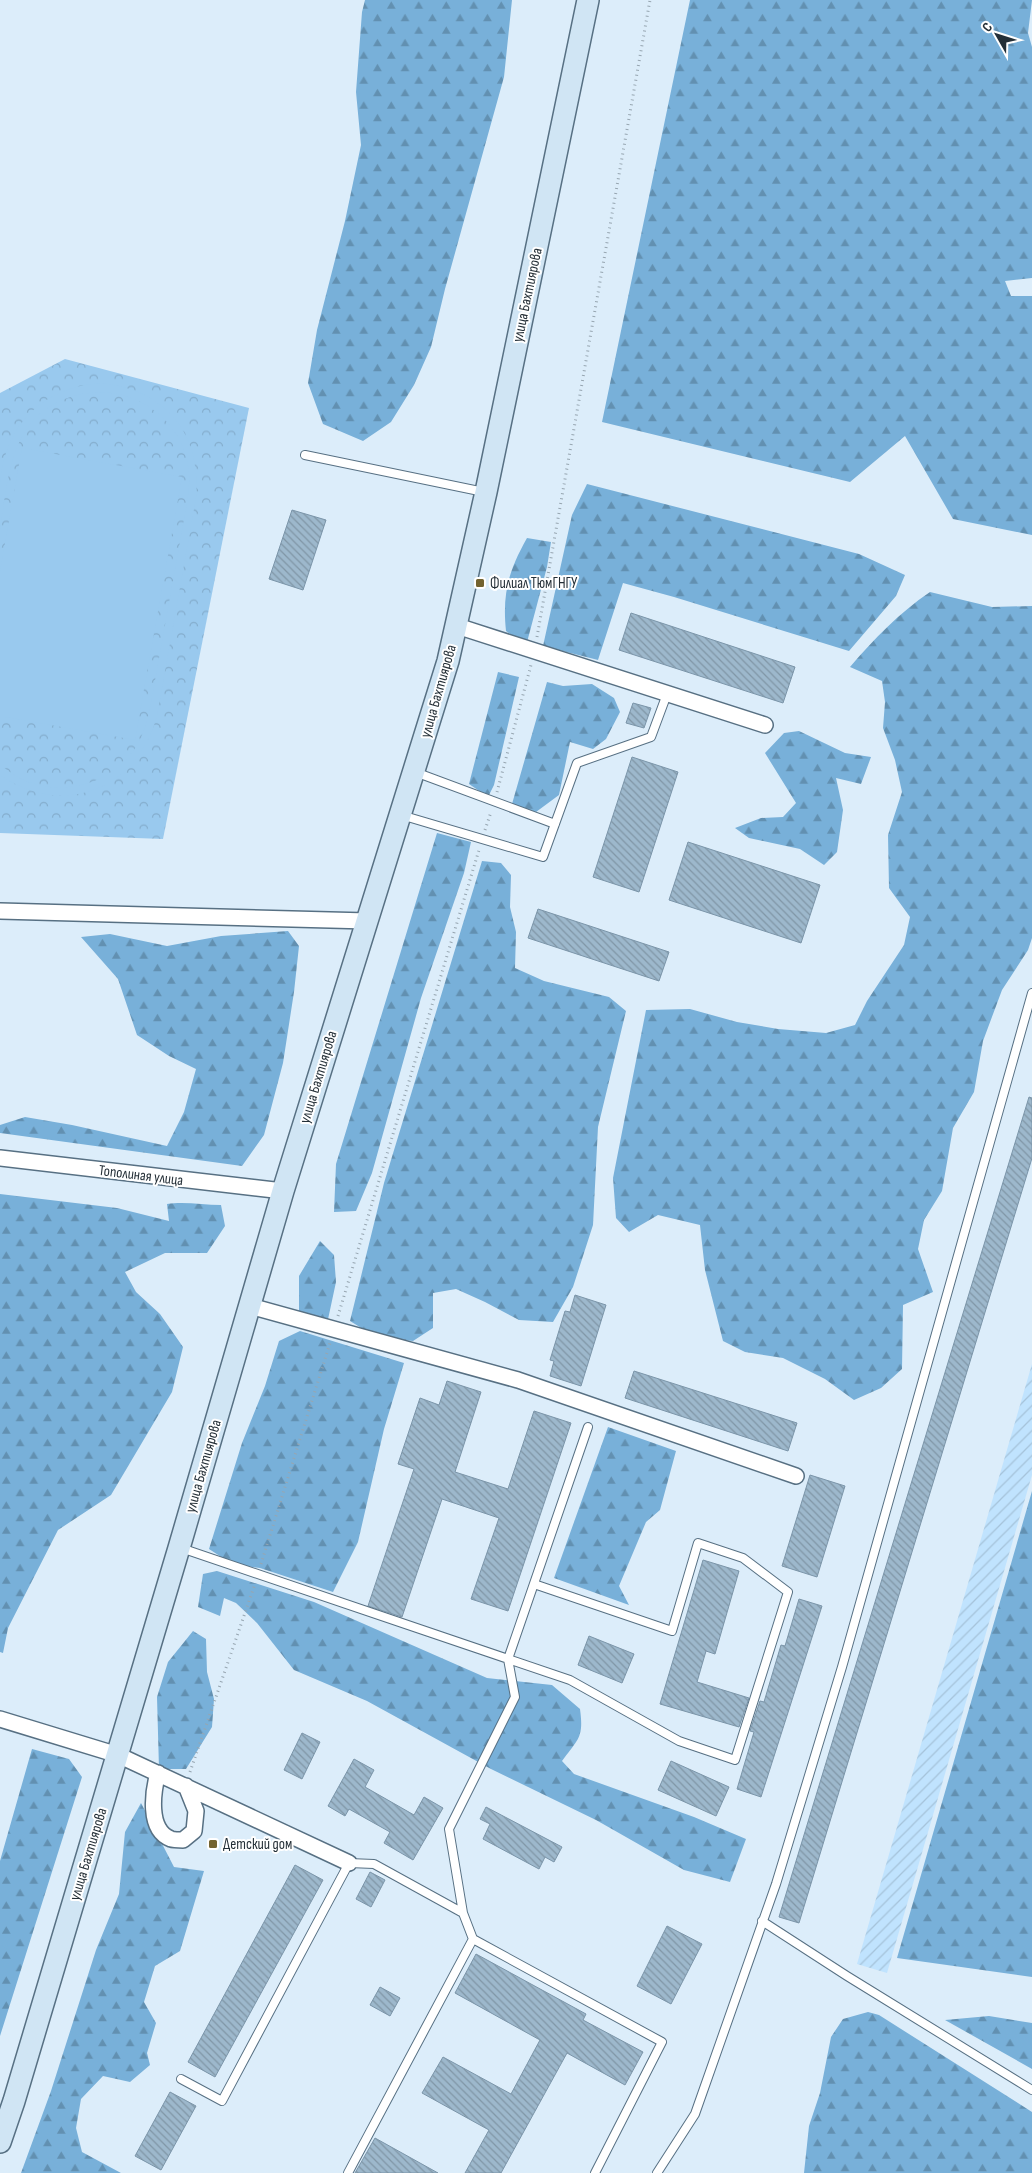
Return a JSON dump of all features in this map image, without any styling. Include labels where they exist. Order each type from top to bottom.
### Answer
[{"type":"main road","name":"улица Бахтиярова","points":[[0,2142],[118,1755],[283,1191],[414,772],[457,626],[588,0]]},
{"type":"street","points":[[457,626],[766,725]]},
{"type":"street","points":[[0,911],[368,920]]},
{"type":"street","name":"Тополиная улица","points":[[0,1158],[283,1191]]},
{"type":"street","points":[[250,1306],[518,1380],[796,1476]]},
{"type":"street","points":[[0,1719],[118,1755],[349,1862]]},
{"type":"street","points":[[158,1773],[153,1790],[153,1810],[158,1826],[170,1839],[183,1840],[194,1830],[196,1811],[186,1786]]},
{"type":"lane","points":[[304,455],[486,492]]},
{"type":"lane","points":[[400,815],[544,857],[577,763],[651,737],[667,694]]},
{"type":"lane","points":[[414,772],[555,824]]},
{"type":"lane","points":[[657,2173],[695,2114],[762,1921],[842,1667],[1032,993]]},
{"type":"lane","points":[[588,1428],[508,1659],[515,1698],[449,1829],[463,1913],[473,1938],[662,2042],[596,2173]]},
{"type":"lane","points":[[179,1548],[570,1680],[679,1741],[735,1760],[788,1592],[743,1558],[698,1543],[672,1631],[534,1584]]},
{"type":"lane","points":[[181,2079],[222,2101],[349,1862],[374,1864],[463,1913]]},
{"type":"lane","points":[[762,1921],[847,1976],[1032,2090]]},
{"type":"lane","points":[[348,2173],[473,1938]]},
{"type":"path","points":[[186,1786],[258,1575],[334,1330],[494,802],[535,651],[650,0]]},
{"type":"shaded area","points":[[1032,1364],[1032,1475],[887,1973],[857,1964]]},
{"type":"green space","points":[[365,0],[512,0],[504,77],[445,289],[431,347],[414,385],[391,422],[363,441],[323,424],[308,383],[317,330],[345,221],[361,145],[356,92],[362,12]]},
{"type":"green space","points":[[690,0],[1032,0],[1028,33],[1032,47],[1032,278],[1005,281],[1011,296],[1032,296],[1032,535],[953,519],[905,436],[850,482],[602,422]]},
{"type":"green space","points":[[65,359],[249,408],[163,839],[0,833],[0,393]]},
{"type":"green space","points":[[100,383],[123,387],[143,394],[161,405],[175,418],[193,453],[196,475],[196,498],[157,716],[147,741],[133,762],[115,778],[95,789],[73,795],[49,795],[24,788],[0,775],[0,764],[15,775],[31,783],[49,787],[85,784],[102,778],[117,768],[134,750],[142,736],[149,714],[188,497],[189,470],[183,448],[175,432],[163,418],[149,406],[115,393],[97,392],[78,395],[58,402],[46,409],[30,424],[23,435],[12,461],[0,529],[0,482],[10,443],[19,427],[44,401],[61,392],[79,386]]},
{"type":"green space","points":[[22,448],[182,477],[135,740],[0,716],[0,571]]},
{"type":"green space","points":[[587,484],[859,554],[905,575],[896,596],[849,651],[623,583],[598,660],[543,646],[572,515]]},
{"type":"green space","points":[[527,538],[551,542],[547,567],[526,646],[506,631],[505,605],[511,571]]},
{"type":"green space","points":[[930,592],[992,607],[1032,606],[1032,938],[1028,950],[1002,990],[983,1041],[974,1092],[953,1128],[942,1191],[924,1220],[918,1249],[933,1292],[903,1305],[902,1369],[881,1388],[854,1400],[825,1379],[783,1358],[745,1352],[723,1341],[705,1270],[700,1225],[658,1215],[629,1232],[616,1218],[613,1178],[646,1010],[690,1009],[737,1022],[778,1029],[826,1033],[855,1025],[867,1001],[904,945],[910,917],[889,888],[888,835],[902,792],[895,760],[883,728],[885,702],[882,681],[850,667],[887,627]]},
{"type":"green space","points":[[498,672],[519,677],[494,785],[488,797],[469,784]]},
{"type":"green space","points":[[547,682],[563,686],[592,684],[614,698],[620,712],[606,739],[593,749],[570,742],[559,795],[536,812],[512,804]]},
{"type":"green space","points":[[799,731],[845,753],[871,757],[861,784],[836,778],[843,810],[837,852],[824,865],[800,849],[749,838],[735,828],[761,818],[783,817],[796,803],[765,753],[784,733]]},
{"type":"green space","points":[[437,833],[471,842],[464,873],[421,998],[372,1173],[356,1211],[334,1212],[336,1164]]},
{"type":"green space","points":[[482,861],[501,863],[511,875],[510,907],[516,932],[515,968],[544,981],[609,997],[626,1011],[598,1127],[593,1225],[573,1287],[553,1322],[519,1320],[456,1289],[433,1293],[433,1328],[413,1341],[376,1337],[350,1321],[384,1183]]},
{"type":"green space","points":[[288,931],[299,946],[283,1063],[264,1135],[242,1166],[0,1133],[0,1125],[25,1117],[72,1125],[167,1146],[184,1112],[196,1069],[169,1056],[137,1035],[118,979],[81,937],[110,934],[167,946],[221,936]]},
{"type":"green space","points":[[0,1194],[117,1208],[169,1221],[167,1204],[221,1205],[225,1226],[207,1253],[165,1253],[125,1272],[136,1292],[160,1314],[183,1347],[172,1392],[111,1495],[58,1530],[8,1628],[3,1653],[0,1652]]},
{"type":"green space","points":[[320,1241],[334,1255],[336,1282],[327,1324],[299,1319],[299,1276]]},
{"type":"green space","points":[[300,1331],[404,1363],[384,1429],[358,1542],[333,1592],[260,1568],[232,1564],[209,1549],[242,1443],[265,1386],[279,1341]]},
{"type":"green space","points":[[608,1427],[676,1451],[660,1510],[646,1522],[619,1586],[629,1605],[554,1578]]},
{"type":"green space","points":[[1032,1491],[1032,1977],[897,1958]]},
{"type":"green space","points":[[217,1571],[314,1602],[487,1678],[552,1685],[580,1709],[581,1726],[578,1738],[562,1761],[574,1774],[694,1817],[746,1839],[730,1882],[684,1870],[596,1820],[491,1769],[367,1701],[294,1670],[257,1623],[236,1603],[224,1598],[220,1616],[198,1607],[203,1574]]},
{"type":"green space","points":[[193,1631],[206,1639],[207,1672],[214,1699],[212,1727],[186,1769],[159,1769],[157,1697],[168,1662]]},
{"type":"green space","points":[[32,1749],[69,1759],[82,1777],[0,2036],[0,1861]]},
{"type":"green space","points":[[141,1803],[174,1867],[204,1871],[180,1951],[155,1966],[144,2002],[156,2023],[147,2053],[150,2065],[130,2082],[103,2076],[81,2099],[76,2128],[82,2152],[121,2173],[21,2173],[51,2091],[96,1950],[119,1894],[125,1832]]},
{"type":"green space","points":[[868,2012],[879,2015],[1032,2112],[1032,2173],[804,2173],[809,2126],[820,2093],[831,2037],[843,2019]]},
{"type":"green space","points":[[989,2016],[1032,2023],[1032,2069],[945,2020]]},
{"type":"building","points":[[292,510],[326,520],[303,590],[269,579]]},
{"type":"building","points":[[631,613],[795,667],[783,703],[619,650]]},
{"type":"building","points":[[633,703],[651,708],[644,728],[626,723]]},
{"type":"building","points":[[632,757],[678,772],[639,892],[593,877]]},
{"type":"building","points":[[688,842],[820,885],[801,943],[669,900]]},
{"type":"building","points":[[538,909],[669,952],[659,981],[528,938]]},
{"type":"building","points":[[1029,1097],[1032,1098],[1032,1158],[799,1923],[779,1917]]},
{"type":"building","points":[[575,1295],[606,1305],[581,1386],[550,1376],[554,1361],[550,1360],[565,1311],[570,1312]]},
{"type":"building","points":[[634,1371],[797,1423],[788,1451],[625,1398]]},
{"type":"building","points":[[447,1381],[481,1392],[455,1472],[508,1489],[534,1411],[571,1423],[508,1611],[471,1599],[499,1518],[442,1499],[402,1617],[368,1606],[414,1469],[398,1464],[420,1398],[439,1405]]},
{"type":"building","points":[[810,1475],[845,1486],[817,1577],[782,1566]]},
{"type":"building","points":[[703,1560],[739,1571],[715,1654],[706,1651],[697,1682],[749,1698],[739,1727],[660,1704]]},
{"type":"building","points":[[799,1599],[822,1606],[761,1797],[737,1789],[754,1732],[750,1731],[760,1701],[764,1702],[781,1645],[785,1646]]},
{"type":"building","points":[[589,1636],[634,1654],[622,1683],[578,1665]]},
{"type":"building","points":[[302,1733],[320,1742],[302,1779],[284,1770]]},
{"type":"building","points":[[354,1759],[374,1770],[365,1787],[414,1815],[424,1797],[443,1808],[413,1860],[384,1843],[390,1832],[349,1809],[345,1816],[328,1806]]},
{"type":"building","points":[[671,1761],[729,1787],[716,1816],[658,1790]]},
{"type":"building","points":[[486,1807],[562,1847],[554,1862],[545,1857],[539,1869],[483,1839],[490,1824],[480,1819]]},
{"type":"building","points":[[295,1865],[323,1880],[215,2077],[188,2062]]},
{"type":"building","points":[[370,1872],[385,1880],[371,1907],[356,1899]]},
{"type":"building","points":[[667,1926],[702,1944],[671,2004],[637,1986]]},
{"type":"building","points":[[476,1954],[586,2014],[583,2020],[643,2052],[625,2085],[567,2053],[501,2173],[465,2173],[489,2130],[422,2093],[443,2057],[511,2094],[540,2040],[455,1993]]},
{"type":"building","points":[[380,1987],[400,1998],[390,2016],[370,2005]]},
{"type":"building","points":[[170,2092],[196,2106],[161,2170],[135,2156]]},
{"type":"building","points":[[375,2138],[438,2173],[355,2173]]},
{"type":"place","name":"Филиал ТюмГНГУ","points":[[480,583]]},
{"type":"place","name":"Детский дом","points":[[213,1844]]}]
